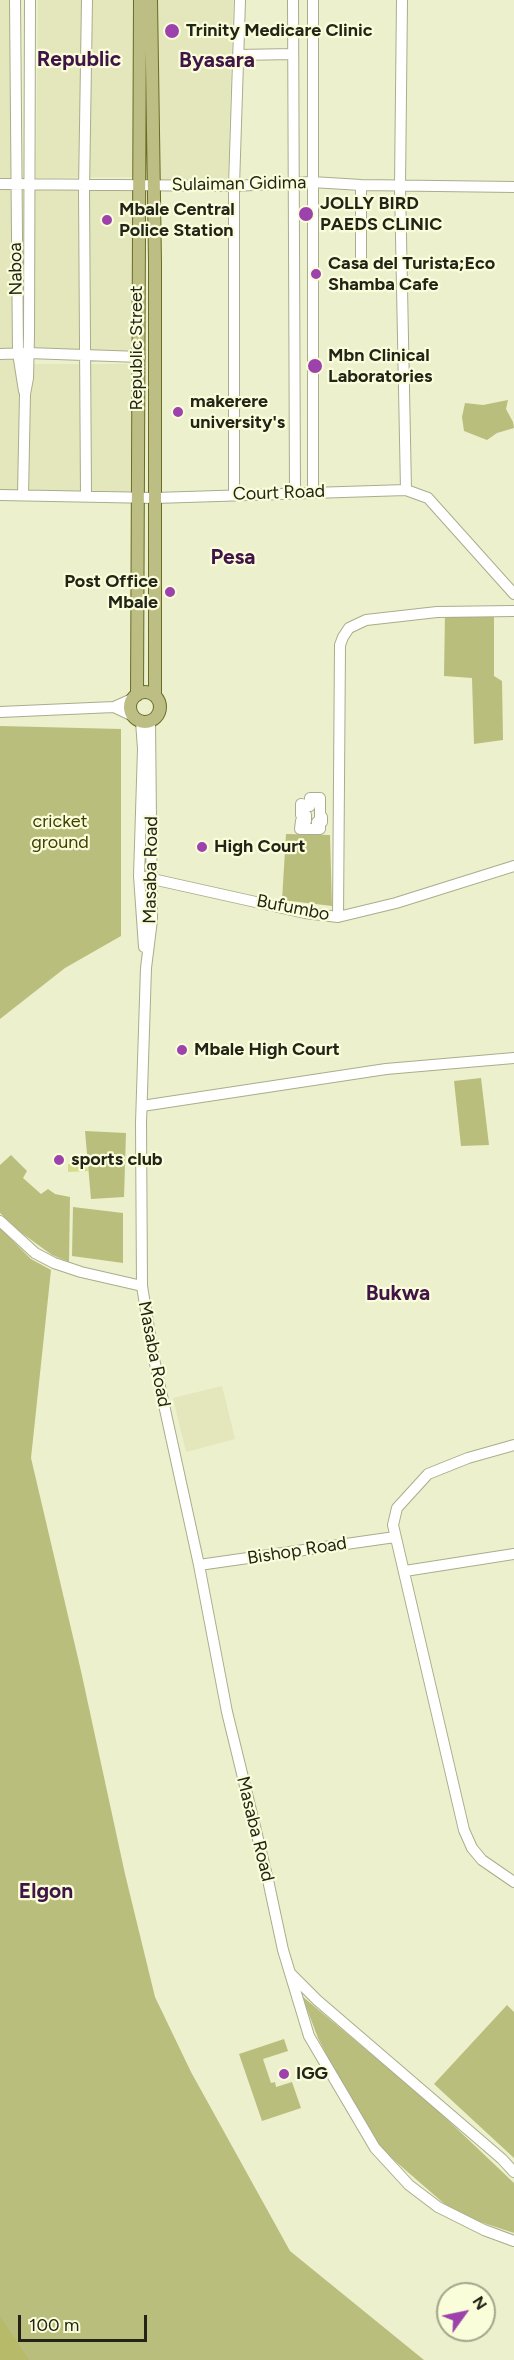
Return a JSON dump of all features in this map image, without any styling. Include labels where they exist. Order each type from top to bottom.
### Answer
[{"type":"main road","name":"Republic Street","points":[[135,696],[140,357],[141,0]]},
{"type":"main road","name":"Republic Street","points":[[151,0],[155,696]]},
{"type":"main road","points":[[149,693],[155,696],[160,710],[157,717],[142,719],[131,710],[135,696],[149,693]]},
{"type":"street","name":"Naboa","points":[[15,0],[15,184],[23,353]]},
{"type":"street","name":"Naboa","points":[[23,495],[25,394],[20,378],[30,184],[30,0]]},
{"type":"street","points":[[86,496],[84,184],[87,0]]},
{"type":"street","points":[[234,494],[234,186],[240,0]]},
{"type":"street","points":[[293,0],[295,492]]},
{"type":"street","points":[[313,0],[313,492]]},
{"type":"street","points":[[402,0],[400,186],[407,447],[406,490]]},
{"type":"street","points":[[238,54],[293,54]]},
{"type":"street","name":"Sulaiman Gidima","points":[[0,184],[234,186],[312,182],[400,186],[514,187]]},
{"type":"street","points":[[361,185],[361,258]]},
{"type":"street","points":[[0,354],[140,357]]},
{"type":"street","name":"Court Road","points":[[0,495],[155,498],[406,490],[428,498],[514,594]]},
{"type":"street","points":[[338,917],[340,645],[344,636],[349,628],[366,620],[437,612],[514,611]]},
{"type":"street","points":[[0,712],[114,707],[135,696]]},
{"type":"street","points":[[114,707],[142,719],[139,876],[146,968]]},
{"type":"street","name":"Masaba Road","points":[[142,719],[152,878],[152,920],[146,968],[142,1106],[142,1286],[161,1394],[199,1565],[227,1712],[284,1950],[309,2036],[375,2148],[410,2185],[438,2207],[484,2230],[514,2241]]},
{"type":"street","name":"Bufumbo","points":[[139,876],[305,913],[338,917],[396,903],[514,866]]},
{"type":"street","points":[[142,1106],[386,1069],[514,1058]]},
{"type":"street","points":[[0,1221],[34,1253],[54,1263],[81,1272],[142,1286]]},
{"type":"street","points":[[514,1445],[468,1458],[428,1474],[397,1508],[393,1516],[395,1537],[405,1571],[464,1830],[472,1848],[482,1860],[514,1882]]},
{"type":"street","name":"Bishop Road","points":[[199,1565],[395,1537]]},
{"type":"street","points":[[405,1571],[514,1554]]},
{"type":"street","points":[[291,1974],[317,2000],[502,2159],[514,2172]]},
{"type":"shaded area","points":[[0,0],[15,0],[20,376],[18,495],[0,494]]},
{"type":"shaded area","points":[[38,0],[134,0],[133,177],[36,178]]},
{"type":"shaded area","points":[[157,0],[233,0],[228,184],[156,185]]},
{"type":"shaded area","points":[[31,185],[138,185],[133,352],[29,348]]},
{"type":"shaded area","points":[[29,364],[133,364],[130,495],[27,492]]},
{"type":"shaded area","points":[[87,1162],[88,1171],[68,1172],[68,1164]]},
{"type":"shaded area","points":[[222,1386],[235,1439],[186,1452],[173,1398]]},
{"type":"shaded area","points":[[0,2316],[29,2360],[0,2360]]},
{"type":"green space","points":[[508,400],[506,409],[514,428],[497,433],[487,440],[464,431],[462,417],[465,403],[483,405]]},
{"type":"green space","points":[[445,613],[494,614],[494,676],[502,681],[503,740],[474,744],[472,678],[444,676]]},
{"type":"green space","name":"cricket ground","points":[[0,726],[121,729],[121,936],[65,968],[0,1019]]},
{"type":"green space","points":[[286,834],[330,835],[332,906],[282,900]]},
{"type":"green space","points":[[481,1078],[489,1145],[461,1146],[454,1081]]},
{"type":"green space","points":[[85,1131],[126,1133],[124,1197],[91,1199]]},
{"type":"green space","points":[[11,1155],[27,1171],[23,1178],[41,1194],[48,1189],[55,1194],[70,1197],[69,1262],[52,1255],[19,1231],[0,1213],[0,1165]]},
{"type":"green space","points":[[73,1207],[123,1213],[123,1263],[72,1256]]},
{"type":"green space","points":[[0,1228],[31,1259],[51,1270],[31,1458],[155,1997],[191,2072],[290,2251],[424,2360],[0,2360]]},
{"type":"green space","points":[[302,1996],[432,2105],[514,2183],[514,2233],[456,2214],[379,2147],[347,2095],[318,2038]]},
{"type":"green space","points":[[507,2005],[514,2012],[514,2158],[434,2084]]},
{"type":"green space","points":[[284,2039],[288,2051],[263,2059],[271,2083],[275,2082],[276,2087],[292,2082],[301,2108],[262,2121],[239,2054]]},
{"type":"place","name":"Trinity Medicare Clinic","points":[[172,31]]},
{"type":"place","name":"JOLLY BIRD PAEDS CLINIC","points":[[306,214]]},
{"type":"place","name":"Mbale Central Police Station","points":[[107,220]]},
{"type":"place","name":"Casa del Turista;Eco Shamba Cafe","points":[[316,274]]},
{"type":"place","name":"Mbn Clinical Laboratories","points":[[315,366]]},
{"type":"place","name":"makerere university's","points":[[178,412]]},
{"type":"place","name":"Post Office Mbale","points":[[170,592]]},
{"type":"place","name":"High Court","points":[[202,847]]},
{"type":"place","name":"Mbale High Court","points":[[182,1050]]},
{"type":"place","name":"sports club","points":[[59,1160]]},
{"type":"place","name":"IGG","points":[[284,2074]]},
{"type":"district","name":"Republic","points":[[79,60]]},
{"type":"district","name":"Byasara","points":[[217,61]]},
{"type":"district","name":"Pesa","points":[[233,558]]},
{"type":"district","name":"Bukwa","points":[[398,1294]]},
{"type":"district","name":"Elgon","points":[[46,1892]]}]
